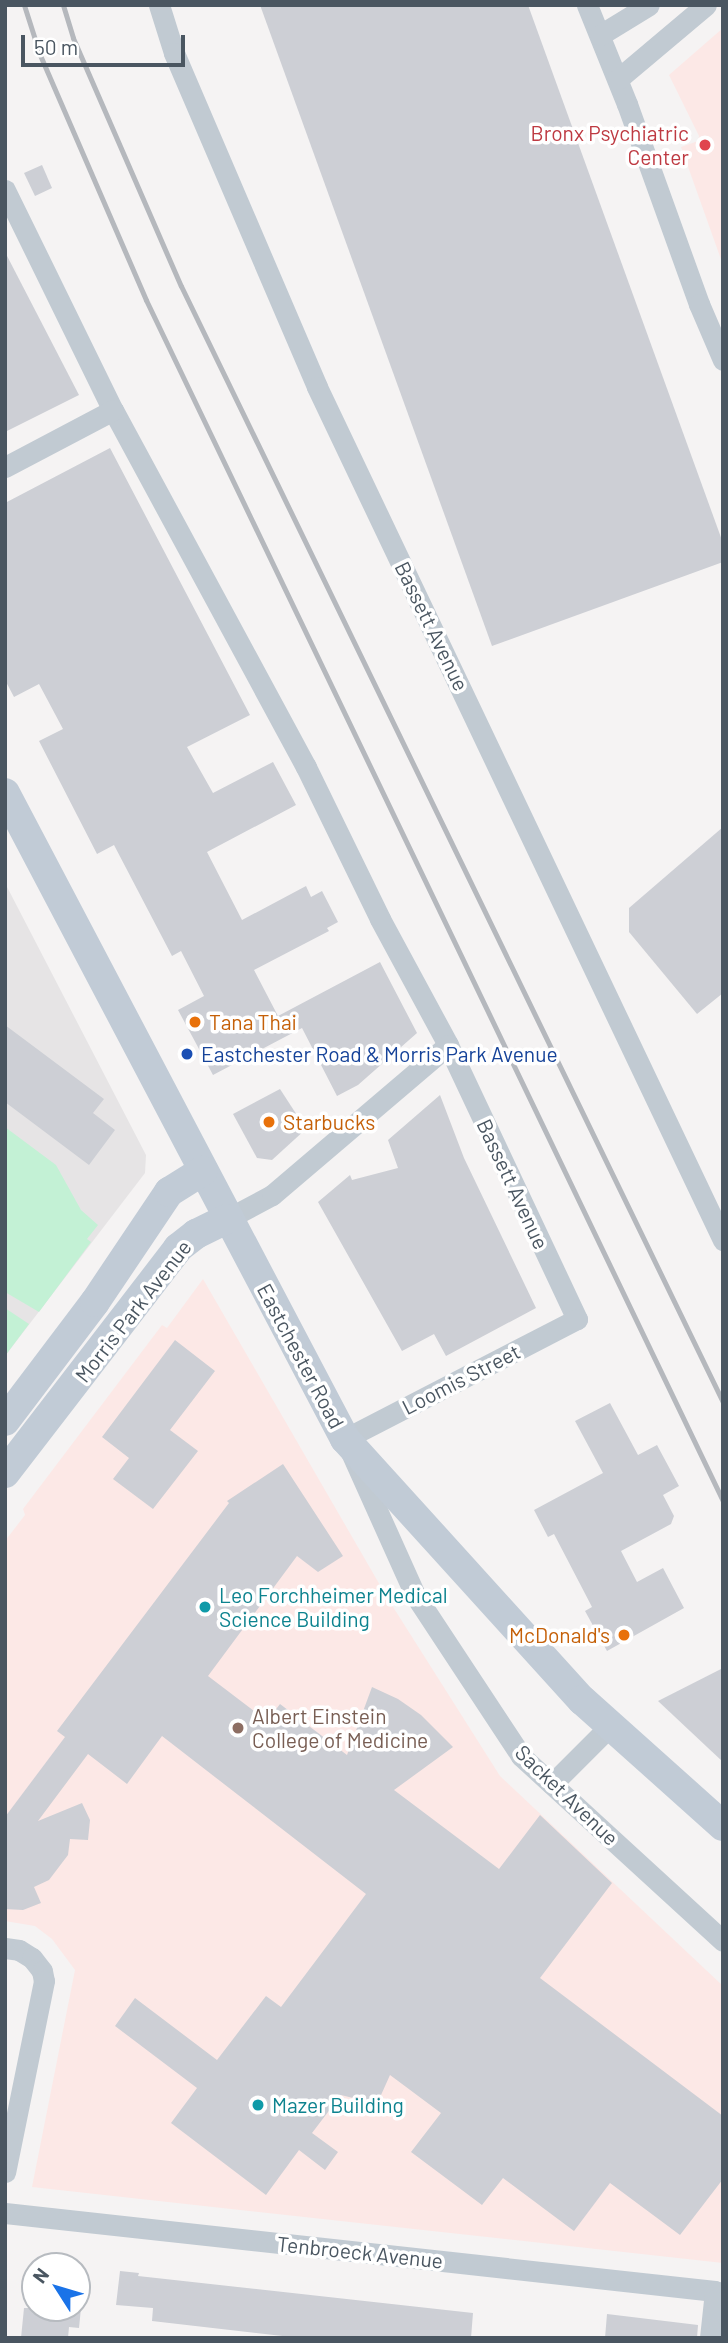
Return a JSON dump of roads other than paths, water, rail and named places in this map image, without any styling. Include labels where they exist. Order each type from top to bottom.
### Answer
[{"type":"main road","name":"Eastchester Road","points":[[5,793],[227,1219],[345,1438],[582,1700],[723,1826]]},
{"type":"main road","name":"Morris Park Avenue","points":[[5,1421],[95,1302],[169,1192],[203,1171]]},
{"type":"main road","name":"Morris Park Avenue","points":[[5,1474],[178,1248],[196,1234],[227,1219]]},
{"type":"street","name":"Bassett Avenue","points":[[159,5],[174,53],[317,387],[723,1240]]},
{"type":"street","points":[[587,5],[618,79],[699,304],[723,360]]},
{"type":"street","points":[[600,35],[649,5]]},
{"type":"street","points":[[618,79],[706,5]]},
{"type":"street","name":"Bassett Avenue","points":[[5,190],[113,411],[306,767],[380,919],[448,1045],[577,1319]]},
{"type":"street","points":[[5,467],[113,411]]},
{"type":"street","name":"Morris Park Avenue","points":[[227,1219],[272,1195],[448,1045]]},
{"type":"street","name":"Loomis Street","points":[[345,1438],[577,1319]]},
{"type":"street","name":"Sacket Avenue","points":[[345,1438],[415,1595],[517,1751],[723,1941]]},
{"type":"street","points":[[552,1784],[610,1726]]},
{"type":"street","points":[[5,1948],[26,1953],[42,1970],[43,1988],[5,2172]]},
{"type":"street","name":"Tenbroeck Avenue","points":[[5,2213],[715,2291],[710,2338]]},
{"type":"railway","points":[[24,5],[40,55],[146,300],[723,1501]]},
{"type":"railway","points":[[63,5],[73,38],[181,286],[723,1402]]},
{"type":"place","name":"Bronx Psychiatric Center","points":[[705,145]]},
{"type":"place","name":"Tana Thai","points":[[195,1022]]},
{"type":"place","name":"Eastchester Road & Morris Park Avenue","points":[[187,1054]]},
{"type":"place","name":"Starbucks","points":[[269,1122]]},
{"type":"place","name":"Leo Forchheimer Medical Science Building","points":[[205,1607]]},
{"type":"place","name":"McDonald's","points":[[624,1635]]},
{"type":"place","name":"Albert Einstein College of Medicine","points":[[238,1728]]},
{"type":"place","name":"Mazer Building","points":[[258,2105]]}]
